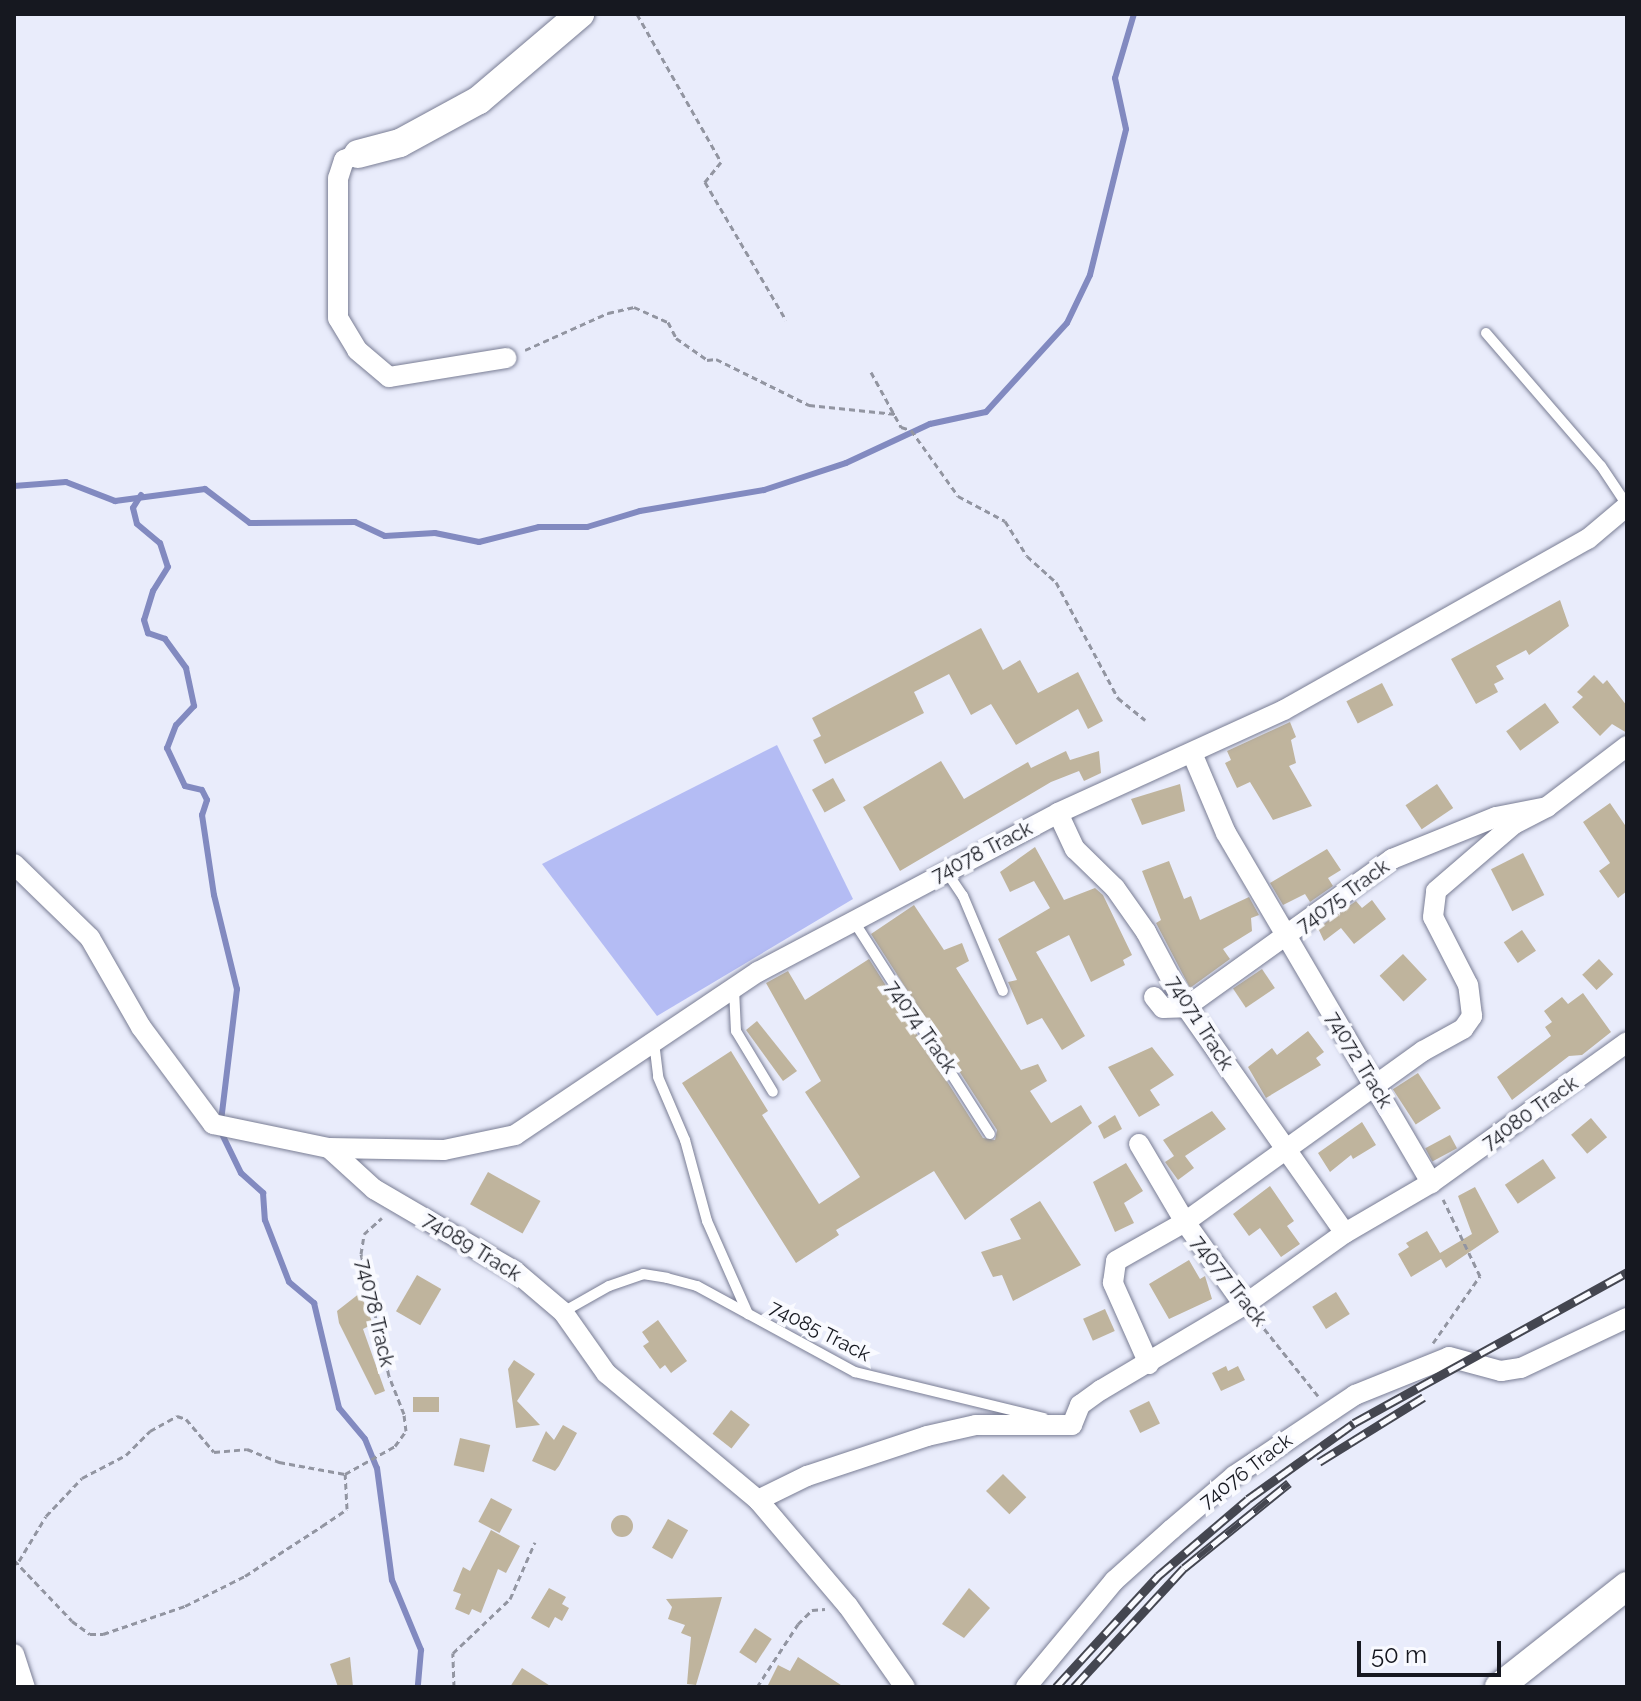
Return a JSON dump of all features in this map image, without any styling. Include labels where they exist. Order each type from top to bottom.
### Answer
[{"type":"street","points":[[506,358],[389,377],[357,350],[338,318],[338,178],[344,160],[400,143],[479,100],[580,14]]},
{"type":"street","name":"74078 Track","points":[[329,1148],[444,1150],[515,1135],[735,988],[853,920],[1058,813],[1284,710],[1588,539],[1627,506]]},
{"type":"street","name":"74075 Track","points":[[1186,1007],[1285,939],[1392,859],[1496,817],[1547,807],[1627,746]]},
{"type":"street","name":"74072 Track","points":[[1192,753],[1206,794],[1285,939],[1431,1183]]},
{"type":"street","points":[[758,1500],[807,1476],[927,1436],[976,1425],[1072,1425],[1080,1405],[1149,1364],[1111,1272],[1116,1261],[1185,1222],[1463,1029],[1472,1016],[1466,977],[1433,917],[1436,891],[1514,824],[1547,807]]},
{"type":"street","name":"74071 Track","points":[[1058,813],[1075,849],[1115,888],[1146,932],[1186,1007],[1285,1152],[1345,1233]]},
{"type":"street","points":[[14,864],[90,938],[141,1027],[213,1124],[329,1148]]},
{"type":"street","points":[[1154,997],[1163,1008],[1186,1007]]},
{"type":"street","name":"74080 Track","points":[[1149,1364],[1244,1305],[1345,1233],[1431,1183],[1627,1042]]},
{"type":"street","name":"74077 Track","points":[[1139,1144],[1185,1222],[1244,1305]]},
{"type":"street","name":"74089 Track","points":[[329,1148],[374,1189],[516,1272],[563,1312],[606,1373],[758,1500],[848,1606],[905,1687]]},
{"type":"street","name":"74076 Track","points":[[1026,1687],[1114,1581],[1160,1539],[1234,1476],[1330,1412],[1398,1374],[1449,1357],[1501,1371],[1521,1368],[1627,1318]]},
{"type":"street","points":[[1499,1687],[1627,1586]]},
{"type":"street","points":[[14,1654],[25,1687]]},
{"type":"lane","points":[[1486,333],[1601,466],[1627,506]]},
{"type":"lane","points":[[945,870],[963,896],[1003,991]]},
{"type":"lane","name":"74074 Track","points":[[853,920],[990,1134]]},
{"type":"lane","points":[[735,988],[736,1031],[773,1092]]},
{"type":"lane","points":[[654,1042],[658,1077],[685,1140],[707,1221],[748,1314]]},
{"type":"lane","name":"74085 Track","points":[[563,1312],[643,1274],[697,1286],[855,1372],[1072,1425]]},
{"type":"path","points":[[637,14],[721,162],[705,182],[786,320]]},
{"type":"path","points":[[506,358],[608,313],[634,307],[668,322],[676,338],[707,360],[716,359],[809,405],[896,414]]},
{"type":"path","points":[[871,372],[901,427],[911,430],[958,496],[1005,521],[1027,556],[1056,582],[1118,698],[1145,720]]},
{"type":"path","points":[[1431,1183],[1480,1276],[1434,1339],[1431,1363]]},
{"type":"path","name":"74078 Track","points":[[345,1474],[363,1461],[379,1456],[406,1431],[401,1398],[389,1376],[360,1241],[375,1221],[412,1211]]},
{"type":"path","name":"74077 Track","points":[[1244,1305],[1330,1412]]},
{"type":"path","points":[[177,1416],[186,1419],[214,1452],[247,1449],[279,1462],[345,1474],[347,1509],[322,1526],[233,1582],[103,1634],[90,1634],[72,1621],[17,1561],[46,1516],[82,1478],[126,1455],[150,1431],[177,1416]]},
{"type":"path","points":[[454,1687],[453,1653],[510,1599],[535,1542]]},
{"type":"path","points":[[757,1687],[812,1610],[843,1613],[848,1606]]},
{"type":"shaded area","points":[[777,745],[853,899],[657,1016],[542,864]]},
{"type":"building","points":[[1560,600],[1569,626],[1529,655],[1526,650],[1496,666],[1504,679],[1494,684],[1498,692],[1476,704],[1451,659]]},
{"type":"building","points":[[981,628],[1003,670],[1020,660],[1038,693],[1078,672],[1103,721],[1088,729],[1078,709],[1016,745],[991,704],[971,715],[949,674],[914,692],[924,713],[825,764],[813,740],[821,736],[812,718]]},
{"type":"building","points":[[1594,675],[1603,684],[1607,680],[1627,706],[1627,733],[1612,724],[1600,736],[1572,707],[1583,697],[1577,692]]},
{"type":"building","points":[[1382,683],[1393,705],[1358,723],[1346,701]]},
{"type":"building","points":[[1545,703],[1559,722],[1520,751],[1506,731]]},
{"type":"building","points":[[1290,722],[1296,737],[1291,740],[1296,763],[1289,766],[1312,806],[1273,820],[1250,782],[1237,788],[1225,763],[1231,760],[1227,751]]},
{"type":"building","points":[[1066,751],[1070,760],[1099,751],[1101,773],[1084,781],[1079,771],[1051,782],[900,871],[863,807],[941,761],[964,799],[1028,762],[1031,768]]},
{"type":"building","points":[[833,778],[846,801],[825,812],[812,790]]},
{"type":"building","points":[[1180,784],[1185,811],[1142,825],[1131,799]]},
{"type":"building","points":[[1437,784],[1453,808],[1422,829],[1405,805]]},
{"type":"building","points":[[1610,803],[1627,828],[1627,891],[1618,898],[1599,871],[1610,863],[1583,822]]},
{"type":"building","points":[[1035,847],[1064,900],[1095,888],[1103,895],[1132,955],[1123,960],[1125,965],[1091,982],[1069,935],[1036,952],[1085,1036],[1062,1050],[1042,1018],[1027,1025],[1008,982],[1017,980],[998,939],[1050,908],[1034,881],[1010,892],[1000,872]]},
{"type":"building","points":[[1327,849],[1341,870],[1328,878],[1333,886],[1310,902],[1305,894],[1283,905],[1270,883]]},
{"type":"building","points":[[1523,853],[1544,895],[1512,911],[1491,869]]},
{"type":"building","points":[[1169,861],[1184,899],[1191,896],[1200,920],[1249,897],[1259,915],[1251,918],[1252,931],[1223,949],[1230,959],[1190,988],[1156,923],[1161,920],[1142,871]]},
{"type":"building","points":[[1372,900],[1386,919],[1354,944],[1341,928],[1324,941],[1318,928],[1356,901],[1362,908]]},
{"type":"building","points":[[914,905],[944,950],[962,943],[969,961],[956,968],[1021,1070],[1038,1064],[1047,1081],[1030,1091],[1051,1123],[1081,1105],[1092,1123],[965,1220],[934,1171],[836,1230],[839,1235],[796,1263],[682,1083],[731,1051],[768,1111],[762,1115],[819,1204],[860,1177],[805,1092],[821,1081],[766,983],[788,971],[805,1000],[869,959],[983,1138],[995,1140],[997,1130],[871,934]]},
{"type":"building","points":[[1522,930],[1536,951],[1518,963],[1504,942]]},
{"type":"building","points":[[1403,954],[1427,980],[1403,1001],[1380,976]]},
{"type":"building","points":[[1599,959],[1613,974],[1597,990],[1582,975]]},
{"type":"building","points":[[1262,969],[1275,988],[1246,1008],[1233,989]]},
{"type":"building","points":[[1583,993],[1611,1032],[1582,1055],[1569,1056],[1512,1100],[1497,1077],[1551,1036],[1545,1027],[1552,1022],[1544,1011],[1562,997],[1568,1004]]},
{"type":"building","points":[[757,1021],[797,1071],[783,1081],[746,1030]]},
{"type":"building","points":[[1308,1031],[1324,1052],[1316,1058],[1321,1065],[1266,1098],[1248,1067],[1272,1048],[1277,1055]]},
{"type":"building","points":[[1152,1047],[1174,1075],[1150,1090],[1160,1105],[1139,1117],[1108,1067]]},
{"type":"building","points":[[1418,1073],[1441,1108],[1416,1125],[1393,1089]]},
{"type":"building","points":[[1212,1111],[1226,1129],[1185,1156],[1194,1168],[1178,1180],[1165,1162],[1174,1156],[1163,1140]]},
{"type":"building","points":[[1115,1115],[1122,1129],[1104,1139],[1098,1126]]},
{"type":"building","points":[[1591,1118],[1607,1137],[1587,1154],[1571,1135]]},
{"type":"building","points":[[1362,1122],[1376,1145],[1353,1159],[1351,1155],[1330,1172],[1318,1153]]},
{"type":"building","points":[[1450,1135],[1457,1148],[1432,1161],[1425,1148]]},
{"type":"building","points":[[1543,1159],[1556,1178],[1518,1204],[1505,1185]]},
{"type":"building","points":[[1126,1163],[1143,1191],[1124,1203],[1134,1223],[1115,1232],[1093,1182]]},
{"type":"building","points":[[488,1172],[540,1201],[523,1233],[470,1204]]},
{"type":"building","points":[[1270,1186],[1294,1221],[1287,1226],[1300,1244],[1281,1257],[1260,1228],[1249,1236],[1233,1214]]},
{"type":"building","points":[[1475,1187],[1499,1232],[1446,1268],[1441,1259],[1411,1277],[1398,1254],[1409,1247],[1406,1243],[1427,1231],[1440,1253],[1472,1234],[1458,1196]]},
{"type":"building","points":[[1040,1201],[1081,1265],[1013,1301],[1002,1275],[993,1277],[981,1252],[1021,1239],[1010,1219]]},
{"type":"building","points":[[1189,1260],[1200,1279],[1205,1276],[1212,1299],[1169,1319],[1149,1284]]},
{"type":"building","points":[[417,1275],[441,1289],[420,1325],[396,1311]]},
{"type":"building","points":[[1336,1292],[1350,1314],[1326,1329],[1312,1307]]},
{"type":"building","points":[[360,1293],[373,1324],[363,1329],[385,1391],[375,1395],[339,1323],[337,1311]]},
{"type":"building","points":[[1105,1309],[1115,1331],[1093,1341],[1083,1319]]},
{"type":"building","points":[[658,1320],[687,1361],[671,1373],[665,1365],[660,1369],[643,1346],[649,1342],[642,1332]]},
{"type":"building","points":[[514,1360],[535,1374],[517,1401],[540,1425],[516,1428],[508,1369]]},
{"type":"building","points":[[1226,1366],[1228,1371],[1238,1366],[1245,1380],[1221,1391],[1212,1373]]},
{"type":"building","points":[[413,1397],[439,1397],[439,1412],[413,1412]]},
{"type":"building","points":[[1149,1401],[1160,1423],[1140,1433],[1129,1411]]},
{"type":"building","points":[[731,1410],[750,1425],[731,1448],[713,1434]]},
{"type":"building","points":[[563,1425],[577,1433],[555,1471],[532,1461],[546,1431],[554,1440]]},
{"type":"building","points":[[460,1438],[490,1445],[484,1472],[454,1465]]},
{"type":"building","points":[[1003,1474],[1026,1497],[1009,1514],[986,1491]]},
{"type":"building","points":[[491,1498],[512,1509],[500,1533],[478,1522]]},
{"type":"building","points":[[618,1515],[626,1515],[633,1526],[626,1537],[618,1537],[611,1530],[611,1522]]},
{"type":"building","points":[[668,1519],[688,1530],[672,1559],[652,1548]]},
{"type":"building","points":[[491,1530],[520,1546],[506,1573],[498,1569],[481,1613],[472,1609],[469,1615],[455,1609],[461,1594],[453,1591],[463,1567],[470,1571]]},
{"type":"building","points":[[549,1588],[566,1597],[562,1604],[569,1608],[562,1621],[555,1617],[549,1628],[531,1618]]},
{"type":"building","points":[[969,1588],[990,1608],[964,1638],[942,1624]]},
{"type":"building","points":[[722,1597],[696,1685],[687,1684],[691,1637],[681,1633],[685,1625],[668,1619],[672,1607],[666,1599]]},
{"type":"building","points":[[755,1628],[772,1639],[756,1663],[739,1652]]},
{"type":"building","points":[[350,1657],[353,1687],[338,1687],[330,1664]]},
{"type":"building","points":[[798,1657],[844,1687],[767,1687],[778,1665],[790,1671]]},
{"type":"building","points":[[522,1668],[552,1687],[510,1687]]},
{"type":"waterway","points":[[14,486],[66,482],[115,501],[205,489],[250,523],[355,522],[385,536],[435,533],[479,542],[539,527],[587,527],[640,511],[764,490],[846,463],[930,424],[986,412],[1067,323],[1090,275],[1126,129],[1115,78],[1134,14]]},
{"type":"waterway","points":[[141,495],[133,508],[137,524],[160,543],[168,567],[153,591],[144,620],[148,633],[165,639],[186,668],[194,706],[176,725],[167,748],[185,786],[202,790],[207,800],[202,815],[214,895],[237,989],[220,1130],[241,1173],[263,1193],[265,1220],[289,1282],[314,1303],[339,1408],[365,1439],[377,1468],[392,1580],[421,1650],[418,1687]]},
{"type":"railway","points":[[1056,1687],[1158,1576],[1248,1499],[1354,1423],[1627,1272]]},
{"type":"railway","points":[[1319,1462],[1424,1397]]},
{"type":"railway","points":[[1074,1687],[1184,1568],[1289,1483]]}]
